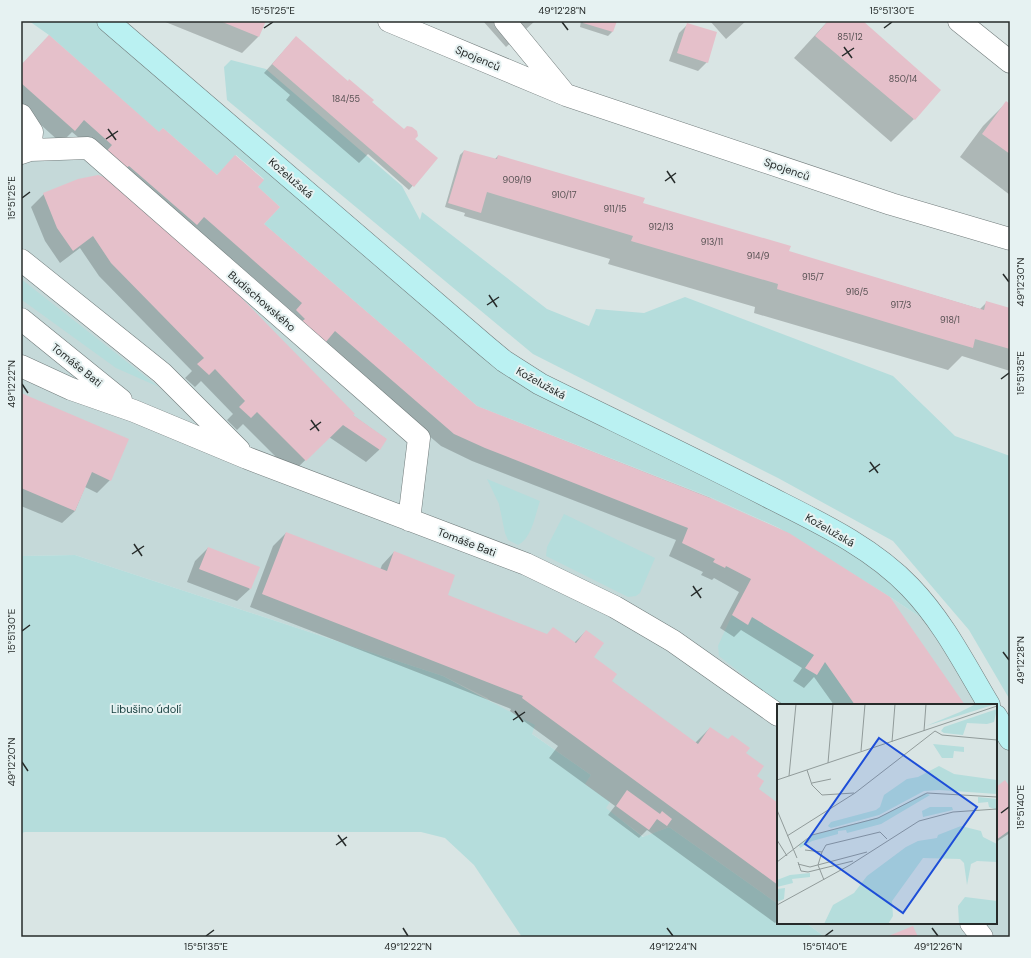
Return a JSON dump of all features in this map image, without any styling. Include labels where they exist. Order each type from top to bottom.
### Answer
[{"type":"main road","name":"Koželužská","points":[[108,21],[510,365],[540,384],[683,452],[816,521],[890,568],[912,588],[940,624],[988,704]]},
{"type":"main road","points":[[997,718],[1010,739]]},
{"type":"street","name":"Spojenců","points":[[389,21],[566,95],[891,204],[1010,239]]},
{"type":"street","points":[[505,21],[566,95]]},
{"type":"street","points":[[959,21],[1010,62]]},
{"type":"street","points":[[21,115],[32,132],[25,152]]},
{"type":"street","name":"Budischowského","points":[[25,152],[88,148],[418,438],[409,520]]},
{"type":"street","points":[[21,260],[162,373],[247,458]]},
{"type":"street","name":"Tomáše Bati","points":[[21,319],[134,411]]},
{"type":"street","name":"Tomáše Bati","points":[[21,366],[71,389],[134,411],[247,458],[526,564],[615,607],[673,641],[777,714]]},
{"type":"street","points":[[972,924],[982,937]]},
{"type":"shaded area","points":[[49,35],[159,131],[163,128],[217,175],[235,155],[264,180],[258,187],[280,207],[264,224],[477,406],[710,497],[789,533],[955,640],[992,704],[777,704],[777,903],[669,827],[644,837],[605,808],[610,802],[584,784],[591,775],[532,734],[487,698],[443,676],[75,555],[21,556],[21,62],[23,63]]},
{"type":"shaded area","points":[[997,712],[1010,734],[1010,937],[825,937],[807,924],[997,924]]},
{"type":"green space","points":[[29,21],[108,21],[523,369],[882,555],[955,640],[890,597],[779,528],[710,497],[477,406],[264,224],[280,207],[258,187],[264,179],[236,155],[217,175],[163,128],[159,132],[49,35]]},
{"type":"green space","points":[[231,60],[266,69],[402,186],[420,220],[422,212],[547,309],[589,326],[596,309],[644,313],[685,297],[893,376],[955,436],[1010,456],[1010,700],[969,630],[893,541],[778,478],[533,354],[227,100],[224,67]]},
{"type":"green space","points":[[21,279],[159,387],[116,368],[22,300]]},
{"type":"green space","points":[[487,479],[540,501],[530,532],[523,542],[518,545],[508,540],[505,533],[499,504]]},
{"type":"green space","points":[[564,514],[655,558],[640,593],[636,596],[628,597],[546,556],[547,547]]},
{"type":"green space","name":"Libušino údolí","points":[[75,555],[443,676],[535,725],[532,734],[591,775],[585,784],[610,802],[606,808],[643,837],[669,827],[777,903],[777,924],[807,924],[825,937],[522,937],[474,865],[445,838],[421,832],[21,833],[21,556]]},
{"type":"green space","points":[[732,615],[747,625],[752,617],[814,655],[806,668],[817,675],[825,662],[854,704],[780,704],[719,656],[718,646]]},
{"type":"building","points":[[220,21],[266,21],[259,37]]},
{"type":"building","points":[[583,21],[617,21],[613,32],[583,23]]},
{"type":"building","points":[[828,21],[863,21],[941,90],[915,120],[815,36]]},
{"type":"building","points":[[687,23],[717,32],[708,63],[677,53]]},
{"type":"building","points":[[49,35],[159,132],[163,128],[217,175],[235,155],[264,180],[258,187],[280,207],[264,224],[477,406],[710,498],[789,533],[890,597],[964,704],[854,704],[825,662],[817,675],[805,668],[814,655],[752,617],[748,625],[732,615],[751,579],[726,566],[725,568],[713,562],[715,559],[682,543],[688,528],[485,448],[454,434],[335,331],[325,343],[301,322],[305,319],[296,310],[302,303],[204,217],[197,225],[129,166],[126,168],[105,153],[112,145],[84,120],[75,131],[21,83],[21,65]]},
{"type":"building","points":[[296,36],[348,81],[349,79],[374,100],[372,102],[404,129],[407,126],[412,127],[417,131],[418,136],[415,139],[438,158],[414,187],[272,64]]},
{"type":"building","points":[[1006,101],[1010,104],[1010,154],[982,134]]},
{"type":"building","points":[[464,150],[497,159],[498,155],[645,198],[643,203],[791,246],[789,251],[984,310],[986,301],[1010,308],[1010,349],[975,339],[973,348],[922,333],[777,289],[778,284],[631,241],[633,236],[487,192],[481,213],[448,203]]},
{"type":"building","points":[[98,175],[107,178],[217,273],[355,414],[353,415],[387,439],[380,450],[343,425],[306,461],[257,412],[251,418],[239,407],[245,401],[215,369],[209,375],[197,364],[204,358],[111,263],[93,236],[73,251],[57,228],[43,193],[78,179]]},
{"type":"building","points":[[21,393],[129,439],[111,481],[92,472],[75,511],[21,488]]},
{"type":"building","points":[[286,532],[387,571],[394,551],[455,575],[448,595],[547,634],[553,627],[576,643],[586,630],[604,643],[594,657],[617,674],[612,681],[698,744],[710,727],[728,739],[732,735],[750,748],[746,753],[764,766],[757,776],[764,781],[759,789],[777,802],[777,884],[522,698],[523,696],[262,594]]},
{"type":"building","points":[[208,547],[260,567],[251,589],[199,569]]},
{"type":"building","points":[[1005,780],[1010,787],[1010,830],[997,839],[997,786]]},
{"type":"building","points":[[627,790],[660,814],[662,811],[672,819],[667,826],[657,819],[649,830],[616,806]]},
{"type":"building","points":[[913,926],[918,937],[886,937]]}]
